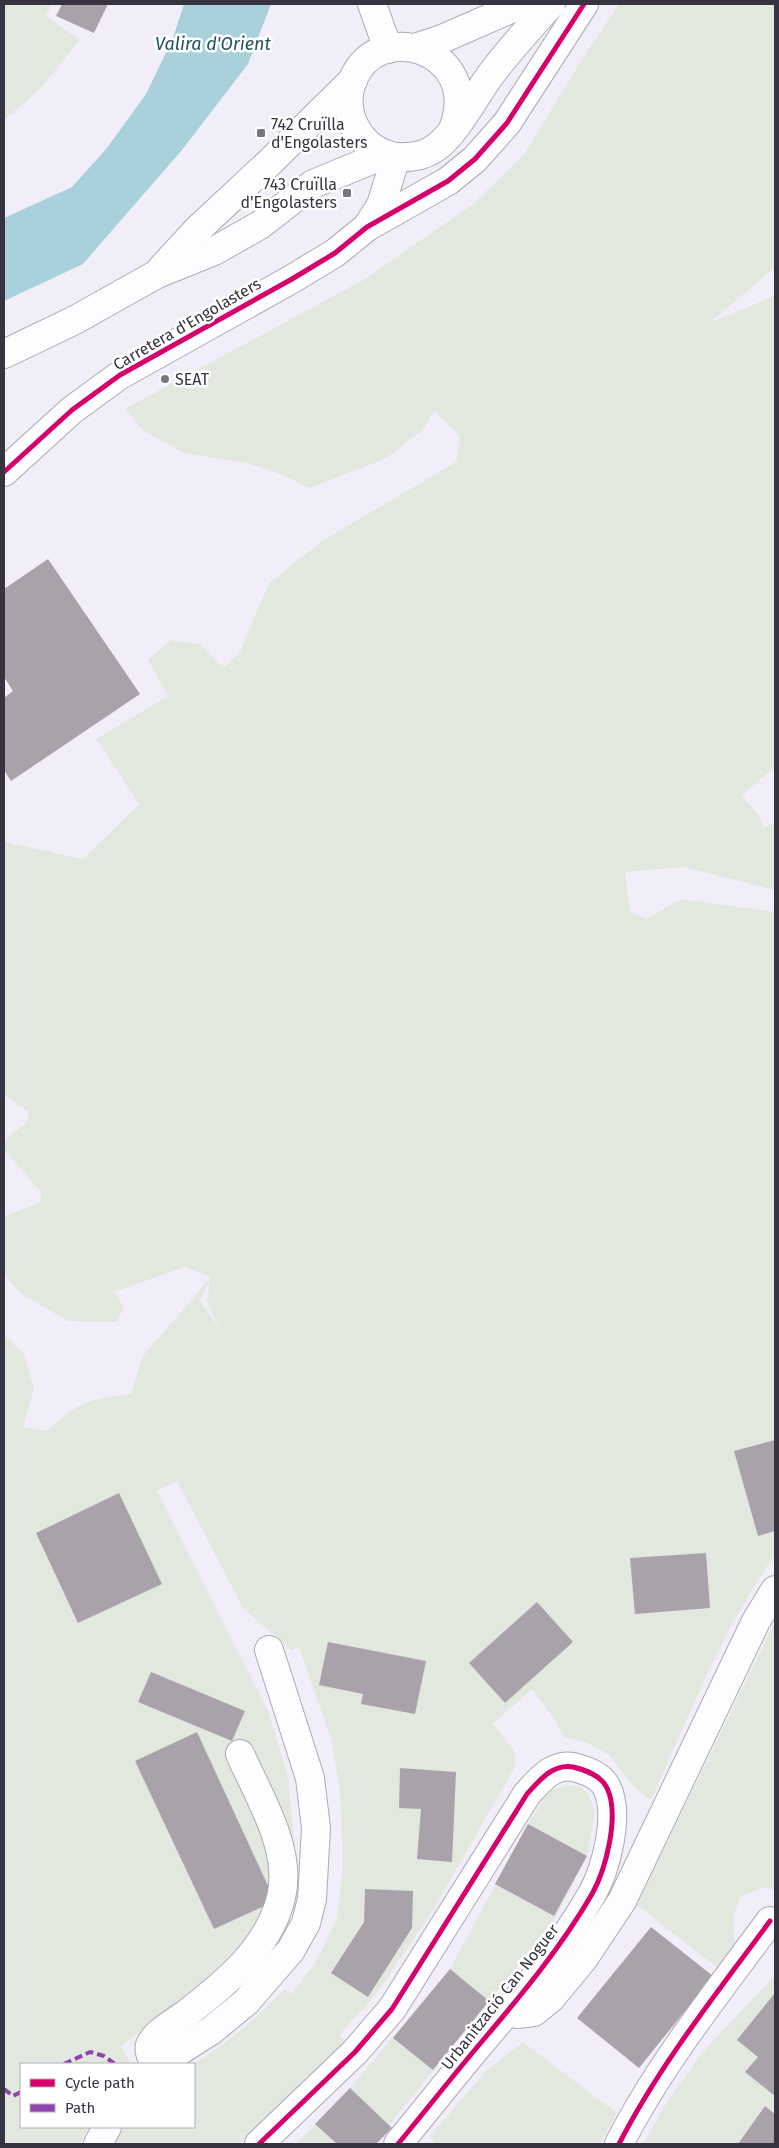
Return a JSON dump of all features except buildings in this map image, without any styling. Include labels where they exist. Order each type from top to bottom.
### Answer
[{"type":"main road","points":[[372,4],[388,49]]},
{"type":"main road","points":[[415,48],[442,39],[522,4]]},
{"type":"main road","points":[[4,354],[75,320],[157,274],[214,251],[260,225],[313,184],[391,156],[421,155],[448,134],[493,71],[551,4]]},
{"type":"main road","points":[[367,227],[448,181],[475,159],[507,123],[584,4]]},
{"type":"main road","points":[[157,274],[198,229],[271,161],[353,80],[367,60],[388,49],[402,46],[415,48],[438,58],[454,78],[460,102],[438,164],[426,188],[406,205]]},
{"type":"main road","points":[[353,80],[348,98],[353,124],[363,140],[391,156]]},
{"type":"main road","points":[[367,227],[381,205],[391,156]]},
{"type":"main road","name":"Carretera d'Engolasters","points":[[4,472],[72,410],[120,375],[299,275],[334,253],[367,227]]},
{"type":"main road","points":[[509,2011],[517,2014],[534,2012],[551,1998],[584,1958],[622,1901],[756,1621],[775,1590]]},
{"type":"main road","points":[[159,2063],[212,2030],[246,2002],[291,1950],[306,1922],[312,1899],[316,1828],[310,1778],[269,1650]]},
{"type":"main road","points":[[156,2063],[150,2053],[150,2044],[219,1988],[241,1967],[267,1934],[281,1898],[284,1873],[282,1849],[240,1754]]},
{"type":"main road","name":"Urbanització Can Noguer","points":[[260,2144],[355,2052],[392,2009],[526,1794],[546,1773],[568,1766],[589,1770],[607,1787],[612,1814],[610,1843],[594,1892],[566,1936],[509,2011],[398,2144]]},
{"type":"main road","points":[[619,2144],[636,2111],[675,2052],[770,1921]]},
{"type":"main road","points":[[98,2144],[106,2128]]},
{"type":"shaded area","points":[[4,4],[52,4],[46,16],[80,40],[39,90],[4,120]]},
{"type":"shaded area","points":[[619,4],[775,4],[775,267],[711,322],[775,296],[775,767],[742,795],[758,815],[764,827],[775,823],[775,890],[683,867],[625,872],[630,911],[646,919],[681,899],[775,912],[775,1555],[756,1583],[722,1643],[651,1800],[636,1789],[609,1755],[588,1743],[564,1737],[555,1720],[532,1689],[493,1724],[515,1752],[515,1767],[429,1917],[374,1997],[339,2035],[347,2042],[289,2100],[238,2144],[114,2144],[123,2128],[195,2128],[195,2063],[241,2030],[285,1989],[291,1994],[315,1964],[337,1918],[343,1866],[340,1790],[331,1739],[299,1647],[291,1650],[243,1608],[177,1481],[157,1491],[268,1711],[288,1776],[296,1859],[296,1887],[234,1963],[121,2046],[130,2063],[20,2063],[20,2128],[88,2128],[80,2144],[4,2144],[4,1335],[24,1354],[34,1389],[23,1427],[46,1431],[76,1408],[94,1400],[131,1394],[142,1357],[211,1277],[185,1267],[114,1292],[124,1307],[117,1322],[68,1321],[20,1293],[4,1274],[4,1217],[40,1202],[41,1192],[4,1150],[4,1141],[27,1122],[29,1112],[4,1095],[4,842],[83,859],[139,804],[96,739],[168,696],[148,660],[171,640],[200,644],[223,668],[240,652],[269,583],[322,541],[456,462],[460,437],[434,411],[423,430],[385,459],[309,488],[281,474],[246,463],[184,453],[144,431],[125,409],[365,279],[473,204],[525,153],[584,56]],"holes":[[[210,1279],[207,1302],[219,1327],[200,1301]]]},
{"type":"shaded area","points":[[775,1621],[775,1889],[762,1888],[741,1896],[733,1916],[735,1949],[720,1970],[637,1905]]},
{"type":"shaded area","points":[[566,1785],[581,1787],[589,1795],[595,1812],[587,1856],[553,1923],[389,2125],[371,2144],[296,2144],[350,2088],[450,1969],[528,1824],[548,1792]]},
{"type":"shaded area","points":[[775,1975],[775,2144],[643,2144],[664,2107],[701,2054]]},
{"type":"shaded area","points":[[523,2042],[617,2113],[600,2144],[433,2144],[435,2142],[429,2137],[485,2072]]},
{"type":"water","name":"Valira d'Orient","points":[[184,4],[271,4],[248,64],[182,150],[83,264],[4,301],[4,218],[72,187],[107,148],[146,94],[173,38]]},
{"type":"marked path","points":[[66,2063],[90,2052],[104,2056],[114,2063]]},
{"type":"marked path","points":[[4,2089],[13,2096],[20,2092]]},
{"type":"cycle path","points":[[4,472],[72,410],[120,375],[292,279],[335,253],[367,227],[448,181],[475,159],[507,123],[584,4]]},
{"type":"cycle path","points":[[259,2144],[355,2052],[392,2009],[527,1794],[547,1774],[559,1768],[573,1767],[592,1774],[601,1780],[607,1788],[611,1799],[612,1812],[610,1842],[602,1871],[592,1894],[568,1932],[541,1969],[398,2144]]},
{"type":"cycle path","points":[[619,2144],[635,2114],[671,2057],[770,1921]]},
{"type":"place","name":"742 Cruïlla d'Engolasters","points":[[261,133]]},
{"type":"place","name":"743 Cruïlla d'Engolasters","points":[[347,193]]},
{"type":"place","name":"SEAT","points":[[165,379]]}]
